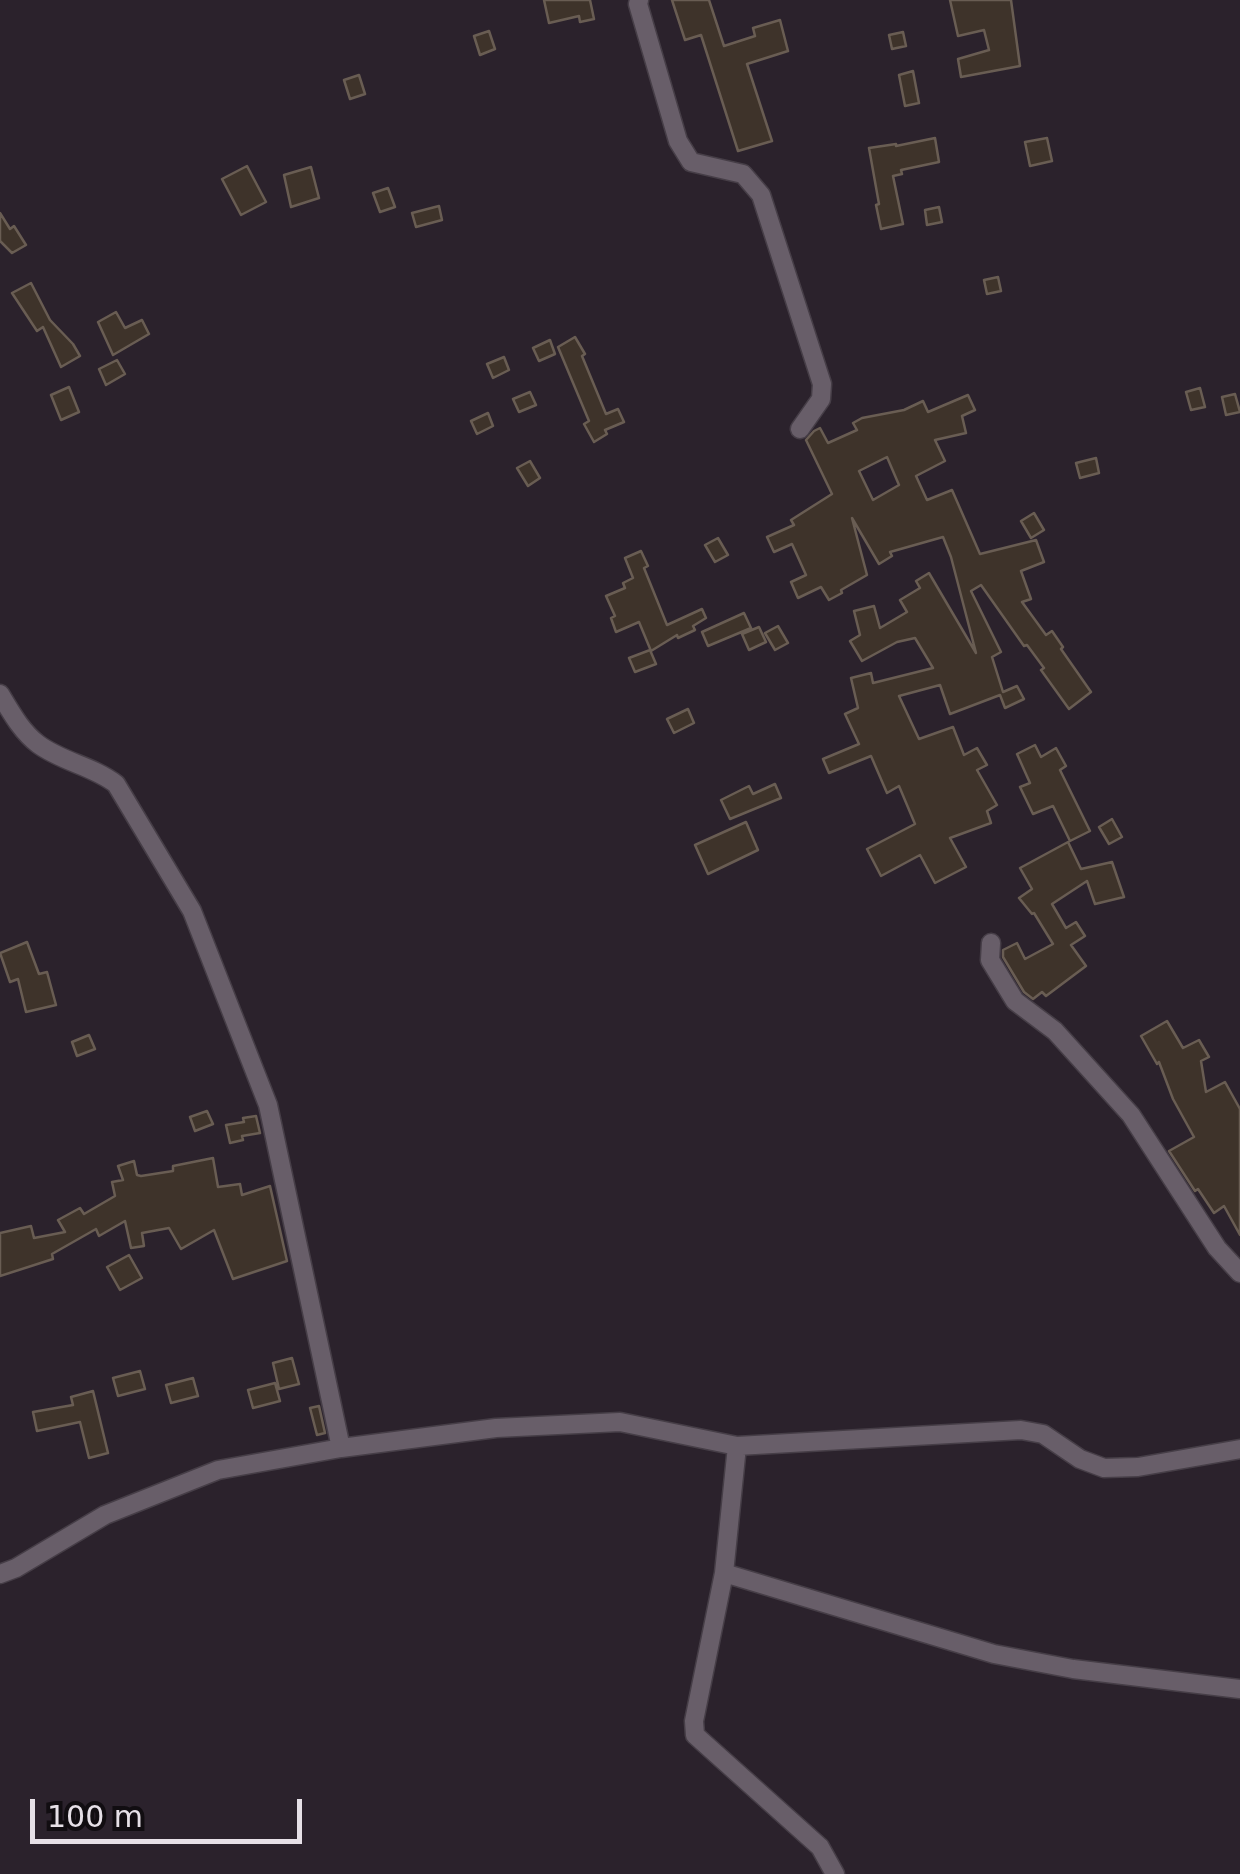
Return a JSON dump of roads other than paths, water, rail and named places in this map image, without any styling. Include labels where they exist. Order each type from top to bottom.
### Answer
[{"type":"street","points":[[639,0],[678,141],[691,162],[742,174],[761,194],[822,384],[821,398],[800,429]]},
{"type":"street","points":[[0,694],[20,728],[36,743],[101,772],[116,784],[192,911],[268,1105],[341,1448]]},
{"type":"street","points":[[991,944],[990,960],[1015,1001],[1055,1031],[1131,1115],[1217,1248],[1240,1273]]},
{"type":"street","points":[[0,1574],[105,1515],[218,1470],[341,1448],[496,1428],[620,1422],[737,1446],[1021,1430],[1043,1434],[1080,1459],[1104,1468],[1138,1467],[1240,1448]]},
{"type":"street","points":[[737,1446],[724,1573],[694,1721],[695,1736],[820,1846],[834,1874]]},
{"type":"street","points":[[724,1573],[994,1654],[1073,1669],[1240,1688]]}]
